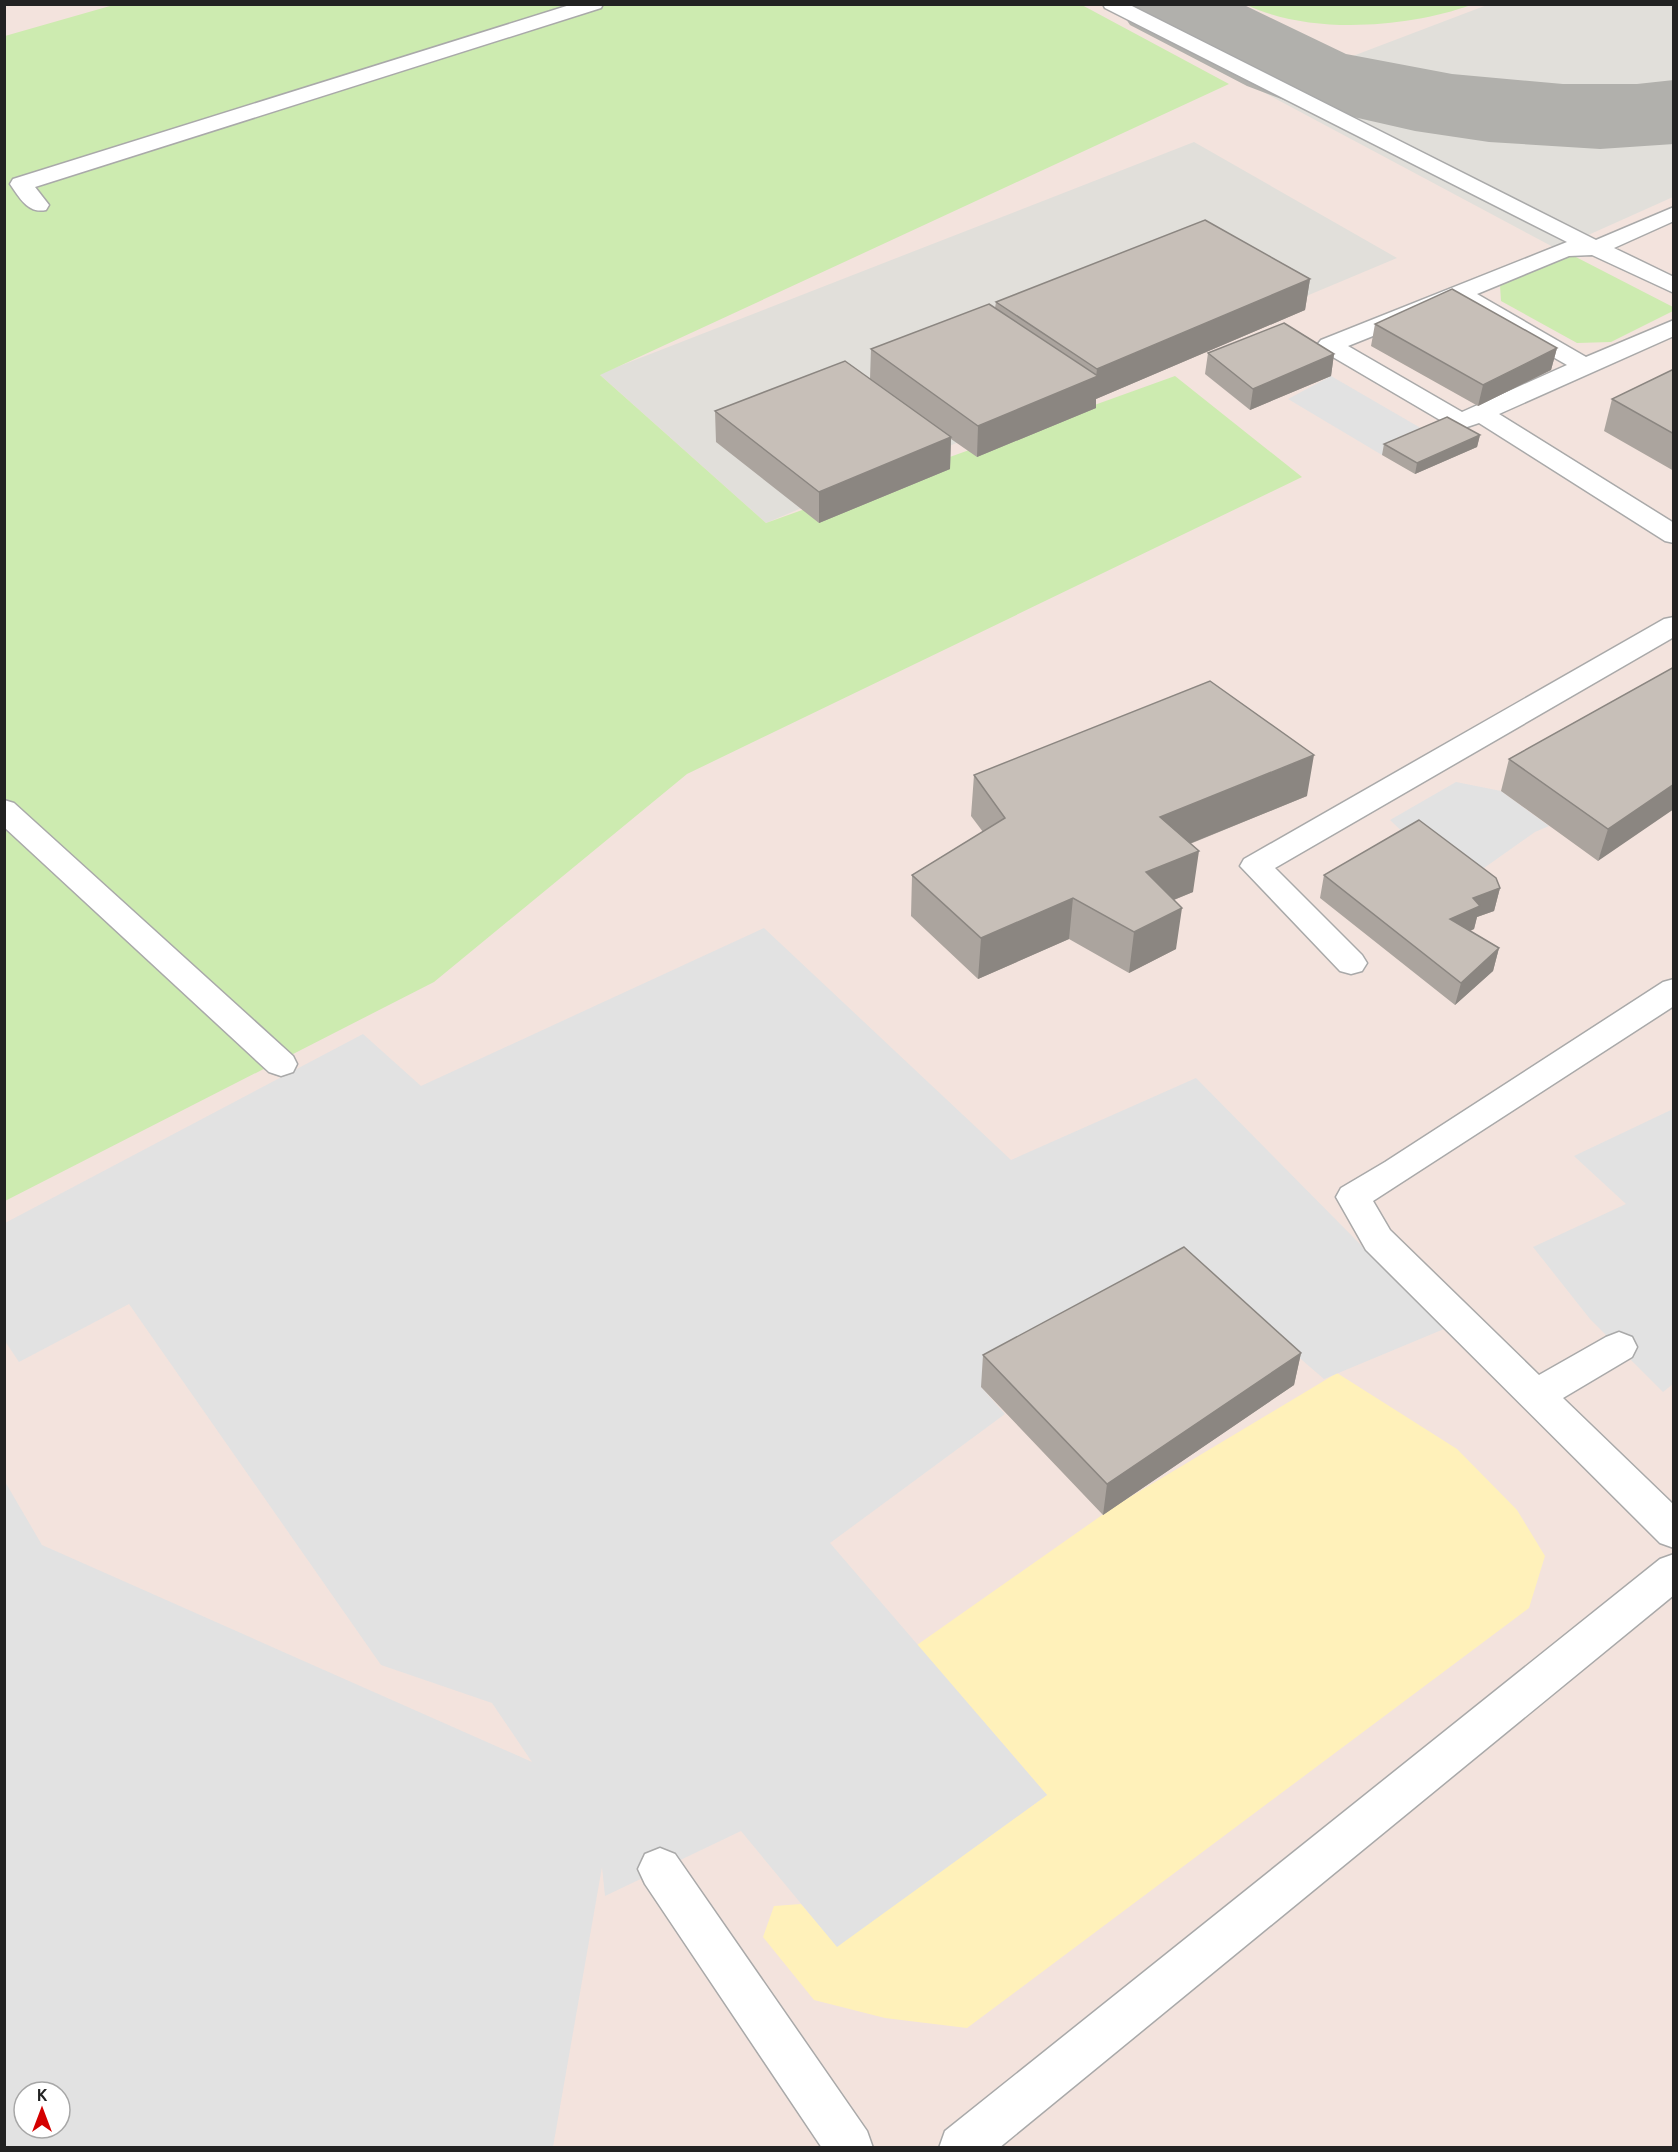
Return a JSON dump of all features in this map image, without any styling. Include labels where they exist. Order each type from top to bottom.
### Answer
[{"type":"lane","points":[[38,206],[21,184],[594,4]]},
{"type":"lane","points":[[1112,4],[1674,286]]},
{"type":"lane","points":[[1674,213],[1596,248],[1566,249],[1329,345],[1461,422],[1674,327]]},
{"type":"lane","points":[[1459,293],[1585,366]]},
{"type":"lane","points":[[1480,413],[1674,535]]},
{"type":"lane","points":[[1351,963],[1255,866],[1674,625]]},
{"type":"lane","points":[[4,810],[281,1064]]},
{"type":"lane","points":[[1674,990],[1397,1171],[1353,1197],[1378,1239],[1674,1531]]},
{"type":"lane","points":[[1536,1395],[1618,1347]]},
{"type":"lane","points":[[962,2148],[1674,1571]]},
{"type":"lane","points":[[660,1869],[850,2148]]},
{"type":"shaded area","points":[[5,5],[1673,5],[1673,2147],[5,2148]]},
{"type":"shaded area","points":[[1487,5],[1673,5],[1673,197],[1557,249],[1261,91]]},
{"type":"shaded area","points":[[1194,142],[1397,258],[766,523],[599,374]]},
{"type":"shaded area","points":[[1331,376],[1431,434],[1382,455],[1288,399]]},
{"type":"shaded area","points":[[1456,782],[1501,791],[1549,826],[1535,832],[1477,873],[1414,843],[1390,820]]},
{"type":"shaded area","points":[[764,928],[1011,1160],[1196,1078],[1444,1329],[1324,1379],[1196,1269],[981,1387],[1005,1414],[830,1543],[1047,1795],[837,1947],[741,1831],[605,1896],[602,1867],[553,2147],[5,2147],[4,1480],[42,1545],[532,1762],[492,1703],[381,1665],[129,1304],[19,1362],[5,1341],[5,1223],[363,1034],[421,1086]]},
{"type":"shaded area","points":[[1673,1109],[1673,1384],[1663,1392],[1590,1319],[1533,1247],[1626,1204],[1574,1156]]},
{"type":"green space","points":[[117,4],[1080,4],[1229,84],[600,375],[766,523],[1175,376],[1302,477],[687,774],[434,982],[5,1201],[5,36]]},
{"type":"green space","points":[[1247,5],[1471,5],[1418,19],[1359,25],[1300,21],[1272,15]]},
{"type":"green space","points":[[1570,254],[1673,307],[1673,311],[1611,342],[1577,343],[1501,301],[1500,285]]},
{"type":"sand","points":[[1337,1373],[1457,1449],[1517,1510],[1545,1556],[1529,1608],[967,2028],[885,2018],[814,2000],[763,1937],[774,1906],[801,1904],[837,1946],[1047,1795],[917,1645],[1115,1506]]},
{"type":"building","points":[[1205,220],[1310,279],[1097,369],[996,302]]},
{"type":"building","points":[[1452,289],[1557,348],[1483,385],[1375,324]]},
{"type":"building","points":[[989,304],[1098,376],[978,426],[871,349]]},
{"type":"building","points":[[1284,323],[1334,354],[1253,389],[1208,353]]},
{"type":"building","points":[[845,361],[951,437],[819,492],[715,411]]},
{"type":"building","points":[[1674,369],[1674,434],[1612,399]]},
{"type":"building","points":[[1447,417],[1480,435],[1417,463],[1384,444]]},
{"type":"building","points":[[1674,667],[1674,784],[1608,829],[1509,759]]},
{"type":"building","points":[[1210,681],[1314,755],[1160,817],[1199,851],[1146,872],[1182,908],[1134,932],[1073,898],[981,938],[912,875],[1005,818],[974,775]]},
{"type":"building","points":[[1419,820],[1496,878],[1500,888],[1473,898],[1480,906],[1450,919],[1499,948],[1461,983],[1324,875]]},
{"type":"building","points":[[1184,1247],[1301,1353],[1107,1484],[983,1355]]},
{"type":"taxiway","points":[[1165,4],[1300,72],[1349,86],[1452,105],[1526,114],[1600,117],[1674,112]]}]
